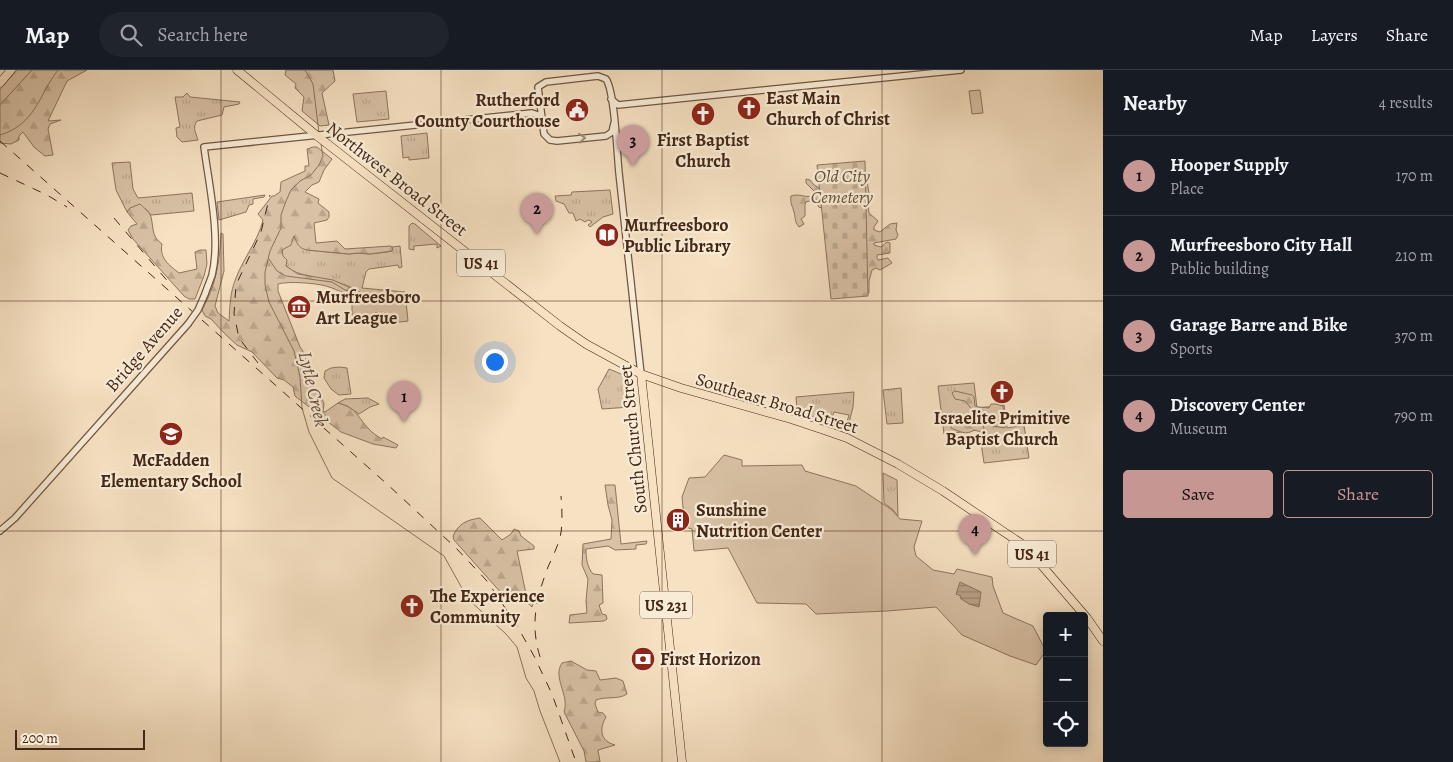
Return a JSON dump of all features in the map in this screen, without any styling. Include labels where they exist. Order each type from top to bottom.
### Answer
[{"type":"main road","points":[[0,81],[6,70]]},
{"type":"main road","points":[[0,81],[11,70]]},
{"type":"main road","name":"Northwest Broad Street","points":[[237,70],[311,133],[560,326],[586,344],[641,374]]},
{"type":"main road","name":"Southeast Broad Street","points":[[641,374],[682,388],[791,419],[847,438],[944,490],[1025,546],[1102,637]]},
{"type":"main road","name":"South Church Street","points":[[641,374],[682,762]]},
{"type":"street","points":[[611,99],[618,105],[961,70]]},
{"type":"street","points":[[613,112],[609,85],[606,79],[598,76],[546,82],[538,88],[544,134],[550,140],[606,136],[612,132],[614,124]]},
{"type":"street","points":[[532,113],[541,104]]},
{"type":"street","points":[[613,112],[618,105]]},
{"type":"street","name":"South Church Street","points":[[613,112],[641,374]]},
{"type":"street","points":[[311,133],[326,134],[532,113],[543,119]]},
{"type":"street","name":"Bridge Avenue","points":[[0,531],[15,518],[188,324],[198,310],[212,276],[215,254],[215,236],[204,147],[311,133]]},
{"type":"green space","points":[[17,70],[32,70],[0,105],[0,89]]},
{"type":"green space","points":[[32,70],[87,70],[67,81],[48,121],[61,120],[50,124],[48,129],[53,155],[45,156],[34,147],[23,132],[19,136],[19,140],[11,144],[0,143],[0,105]]},
{"type":"green space","points":[[286,70],[333,70],[335,81],[322,93],[329,125],[320,126],[302,111],[304,97],[295,88],[296,84],[285,75]]},
{"type":"green space","points":[[980,90],[983,113],[972,114],[969,91]]},
{"type":"green space","points":[[386,91],[389,119],[357,122],[353,94]]},
{"type":"green space","points":[[187,93],[190,97],[240,102],[239,104],[224,107],[222,115],[197,121],[195,133],[198,140],[182,142],[177,137],[176,128],[180,127],[175,97],[183,97]]},
{"type":"green space","points":[[427,133],[429,158],[409,160],[409,157],[403,158],[401,136]]},
{"type":"green space","points":[[317,147],[332,159],[324,170],[319,182],[312,185],[305,192],[319,199],[318,203],[329,212],[327,220],[314,223],[316,243],[337,241],[345,249],[391,246],[393,249],[392,251],[370,254],[307,250],[300,247],[294,236],[291,245],[282,250],[283,256],[287,260],[286,266],[298,274],[333,280],[367,295],[364,298],[359,298],[326,286],[302,283],[278,284],[278,291],[311,373],[308,381],[320,393],[324,404],[323,411],[325,412],[338,403],[345,405],[354,410],[372,432],[382,439],[383,437],[398,445],[396,448],[373,444],[341,432],[295,396],[293,387],[284,380],[277,378],[252,352],[237,345],[211,319],[205,316],[202,310],[211,291],[216,273],[221,233],[223,234],[224,271],[215,306],[218,313],[229,321],[234,283],[258,235],[263,220],[258,214],[272,196],[280,192],[281,182],[305,171],[305,166],[309,166],[307,149]]},
{"type":"green space","name":"Old City Cemetery","points":[[865,161],[868,296],[831,299],[817,165]]},
{"type":"green space","points":[[130,162],[133,189],[138,198],[192,193],[194,211],[151,215],[146,209],[130,208],[127,212],[116,190],[112,163]]},
{"type":"green space","points":[[806,179],[821,189],[824,204],[820,208],[816,199],[806,202],[805,216],[801,219],[804,224],[799,227],[795,220],[791,196],[812,196],[814,191],[806,183]]},
{"type":"green space","points":[[863,179],[867,180],[870,201],[868,205],[869,213],[878,221],[874,230],[880,232],[890,224],[897,223],[896,230],[898,235],[896,239],[874,243],[874,245],[881,247],[887,242],[890,243],[890,253],[877,255],[877,258],[878,260],[888,258],[892,263],[880,270],[876,268],[872,270],[869,281],[869,293],[867,294]]},
{"type":"green space","points":[[610,190],[613,214],[603,217],[590,227],[588,225],[591,221],[585,222],[580,219],[576,221],[573,213],[569,213],[564,204],[556,201],[555,196],[571,195],[572,192]]},
{"type":"green space","points":[[265,195],[264,197],[253,199],[253,204],[249,205],[246,212],[219,220],[217,202]]},
{"type":"green space","points":[[140,204],[150,215],[154,235],[162,244],[163,257],[179,273],[197,269],[195,252],[206,250],[207,264],[195,299],[189,299],[184,296],[133,239],[128,230],[131,226],[137,224],[127,212],[130,208]]},
{"type":"green space","points":[[412,223],[441,246],[437,248],[437,244],[414,246],[414,250],[409,249],[409,226]]},
{"type":"green space","points":[[294,235],[307,250],[370,254],[392,251],[392,247],[400,246],[402,267],[399,268],[398,265],[369,269],[366,272],[362,288],[405,292],[408,321],[383,324],[382,319],[376,312],[366,322],[359,323],[358,315],[352,315],[352,304],[359,304],[360,298],[364,298],[356,290],[334,281],[301,274],[285,264],[282,250]]},
{"type":"green space","points":[[339,367],[347,368],[351,394],[339,395],[331,389],[324,378],[325,371]]},
{"type":"green space","points":[[609,369],[629,380],[633,387],[634,405],[602,409],[598,389]]},
{"type":"green space","points":[[974,383],[977,408],[1004,405],[1007,428],[1024,425],[1029,458],[984,463],[979,430],[944,434],[938,386]]},
{"type":"green space","points":[[901,388],[903,423],[887,424],[883,390]]},
{"type":"green space","points":[[955,391],[972,395],[977,407],[989,408],[991,404],[1003,406],[1005,428],[993,426],[985,414],[974,412],[965,401],[955,399],[952,393]]},
{"type":"green space","points":[[854,392],[849,423],[847,422],[849,415],[834,412],[830,423],[800,412],[797,408],[796,397]]},
{"type":"green space","points":[[368,398],[379,404],[359,414],[347,406],[338,403],[345,399]]},
{"type":"green space","points":[[957,422],[983,425],[985,433],[974,430],[965,433],[951,428],[951,425]]},
{"type":"green space","points":[[724,455],[742,460],[742,466],[802,465],[805,471],[856,486],[892,510],[900,519],[922,521],[914,547],[916,556],[933,570],[954,574],[957,569],[992,577],[993,586],[1003,613],[1033,626],[1043,645],[1043,655],[1036,665],[962,635],[936,607],[816,614],[806,604],[757,603],[728,548],[694,551],[692,529],[685,527],[682,497],[689,478],[705,477]]},
{"type":"green space","points":[[883,473],[897,480],[898,516],[884,503]]},
{"type":"green space","points":[[605,485],[615,485],[621,544],[647,541],[646,544],[636,545],[636,549],[615,550],[608,546],[586,549],[589,568],[593,574],[602,575],[603,603],[599,605],[602,614],[606,615],[607,619],[604,621],[569,623],[570,615],[587,613],[588,579],[582,565],[583,544],[611,539],[612,520]]},
{"type":"green space","points":[[480,518],[502,540],[511,534],[514,529],[519,531],[521,536],[534,546],[534,549],[517,551],[526,594],[533,604],[532,607],[518,593],[503,595],[454,540],[453,536],[461,525],[467,521]]},
{"type":"green space","points":[[571,661],[587,670],[596,671],[600,680],[616,678],[623,681],[627,694],[620,697],[596,700],[595,704],[598,712],[603,713],[606,717],[602,726],[602,734],[606,741],[615,745],[598,750],[600,762],[586,762],[584,751],[564,712],[565,699],[559,669],[562,663]]},
{"type":"shaded area","points":[[960,582],[981,592],[979,607],[969,604],[956,594]]},
{"type":"waterway","name":"Lytle Creek","points":[[0,135],[12,130],[29,116],[58,70]]},
{"type":"waterway","name":"Lytle Creek","points":[[305,70],[313,84],[319,133]]},
{"type":"waterway","name":"Lytle Creek","points":[[321,144],[323,156],[319,165],[311,175],[300,181],[291,190],[286,201],[281,215],[281,228],[270,251],[265,272],[265,285],[269,302],[294,351],[300,377],[302,408],[309,432],[332,478],[444,556],[468,599],[506,634],[517,647],[526,678],[534,691],[560,762]]},
{"type":"waterway","points":[[269,259],[277,271],[286,276],[332,282],[345,290],[359,294],[389,293],[405,298]]},
{"type":"railway","points":[[0,141],[387,484],[456,548],[487,581],[516,624],[534,656],[552,694],[576,762]]},
{"type":"railway","points":[[0,173],[47,195],[67,207]]},
{"type":"railway","points":[[258,363],[239,338],[234,314],[236,285],[261,232],[270,195]]},
{"type":"railway","points":[[114,218],[170,284]]},
{"type":"railway","points":[[540,657],[535,634],[536,612],[544,579],[560,538],[562,522],[561,496]]},
{"type":"place","name":"East Main Church of Christ","points":[[749,108]]},
{"type":"place","name":"Rutherford County Courthouse","points":[[577,110]]},
{"type":"place","name":"First Baptist Church","points":[[703,114]]},
{"type":"place","name":"Garage Barre and Bike","points":[[633,166]]},
{"type":"place","name":"Murfreesboro City Hall","points":[[537,234]]},
{"type":"place","name":"Murfreesboro Public Library","points":[[607,235]]},
{"type":"place","name":"Murfreesboro Art League","points":[[299,307]]},
{"type":"place","name":"Israelite Primitive Baptist Church","points":[[1002,392]]},
{"type":"place","name":"Hooper Supply","points":[[404,422]]},
{"type":"place","name":"McFadden Elementary School","points":[[171,434]]},
{"type":"place","name":"Sunshine Nutrition Center","points":[[678,520]]},
{"type":"place","name":"Discovery Center","points":[[975,555]]},
{"type":"place","name":"The Experience Community","points":[[412,606]]},
{"type":"place","name":"First Horizon","points":[[643,659]]}]
